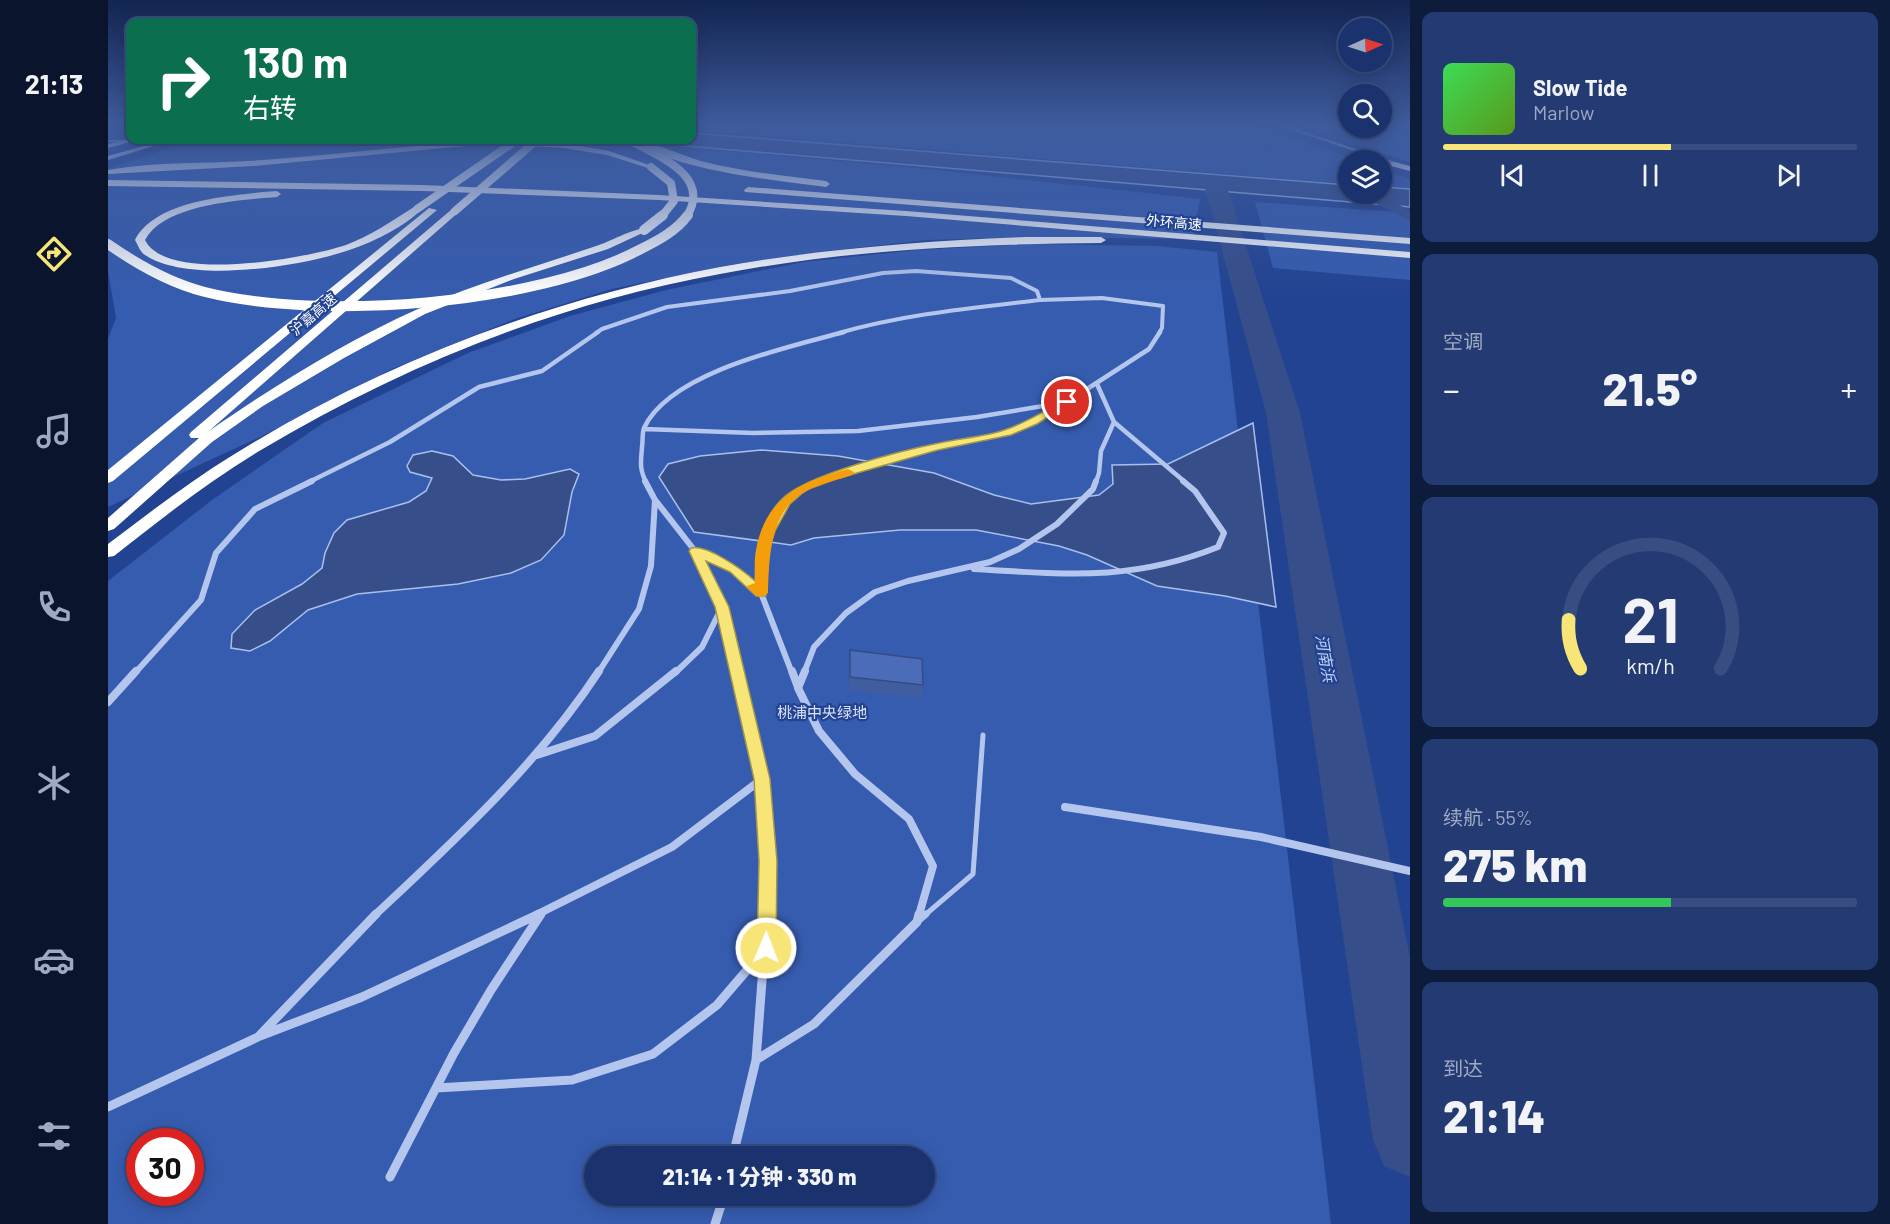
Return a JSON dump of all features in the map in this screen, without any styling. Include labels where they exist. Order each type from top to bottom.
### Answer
[{"type":"highway","points":[[457,181],[445,190],[417,209],[372,238],[321,255],[279,263],[218,267],[187,264],[165,260],[146,251],[140,240],[148,228],[167,216],[196,206],[229,199],[310,193],[445,190],[474,189]]},
{"type":"highway","name":"沪嘉高速","points":[[108,478],[467,181]]},
{"type":"highway","name":"沪嘉高速","points":[[108,510],[490,181]]},
{"type":"highway","points":[[108,526],[207,439],[258,403],[340,355],[421,312],[510,277],[604,247],[644,230],[659,220],[674,201],[671,183],[668,181]]},
{"type":"highway","points":[[108,244],[145,270],[178,285],[222,296],[272,303],[341,305],[401,303],[461,297],[521,288],[618,261],[651,246],[676,229],[689,214],[695,202],[689,181]]},
{"type":"highway","points":[[804,181],[837,186]]},
{"type":"highway","name":"外环高速","points":[[108,183],[474,189],[746,202],[1203,241]]},
{"type":"highway","points":[[654,185],[698,187]]},
{"type":"highway","points":[[848,187],[1199,221]]},
{"type":"highway","name":"外环高速","points":[[742,189],[1199,221],[1410,241]]},
{"type":"highway","points":[[108,552],[170,505],[254,449],[335,404],[418,364],[498,332],[576,306],[647,286],[784,260],[921,244],[1059,240],[1203,241],[1410,255]]},
{"type":"street","points":[[108,702],[201,600],[216,553],[255,509],[390,442],[479,387],[543,371],[602,329],[667,307],[790,291],[883,273],[916,271],[1011,278],[1037,291],[1040,300]]},
{"type":"street","points":[[735,1146],[756,1060],[766,948],[768,861],[762,779],[722,607],[695,551],[655,500],[640,470],[644,429],[661,407],[680,391],[706,376],[749,359],[900,318],[1040,300],[1108,297],[1162,306],[1162,327],[1149,349],[1034,422],[1007,433],[936,447],[832,476],[802,488],[785,502],[773,520],[763,549],[761,593],[798,688],[819,731],[855,774],[909,819],[933,866],[917,922],[814,1024],[756,1060]]},
{"type":"street","points":[[966,568],[1105,576],[1172,565],[1190,560],[1218,547],[1224,533],[1212,513],[1195,491],[1114,422],[1097,384]]},
{"type":"street","points":[[644,429],[753,433],[858,431],[977,417],[1067,402]]},
{"type":"street","points":[[798,688],[814,647],[846,613],[875,592],[908,581],[990,562],[1019,549],[1057,524],[1093,489],[1099,473],[1101,451],[1114,422]]},
{"type":"street","points":[[258,1037],[362,927],[449,846],[535,755],[579,700],[639,609],[651,566],[655,500]]},
{"type":"street","points":[[695,551],[735,570],[761,593]]},
{"type":"street","points":[[535,755],[595,736],[668,679],[702,646],[722,607]]},
{"type":"street","points":[[108,1107],[258,1037],[362,997],[542,913],[672,847],[762,779]]},
{"type":"street","points":[[1065,807],[1261,837],[1410,871]]},
{"type":"street","points":[[390,1177],[490,990],[542,913]]},
{"type":"street","points":[[436,1088],[572,1080],[653,1054],[717,1005],[766,948]]},
{"type":"street","points":[[715,1224],[721,1206]]},
{"type":"lane","points":[[917,922],[973,874],[983,735]]},
{"type":"green space","points":[[108,181],[1037,181],[1200,199],[1193,239],[1026,237],[926,240],[729,265],[612,289],[515,319],[392,369],[262,436],[108,507],[108,339],[116,318],[108,271]]},
{"type":"green space","points":[[1313,181],[1338,181],[1338,183]]},
{"type":"green space","points":[[1392,181],[1410,181],[1410,189],[1392,188]]},
{"type":"green space","points":[[1255,202],[1410,213],[1410,280],[1273,268]]},
{"type":"green space","name":"桃浦中央绿地","points":[[1029,244],[1157,246],[1217,252],[1331,1224],[108,1224],[108,581],[212,500],[323,423],[468,353],[570,316],[666,290],[804,262],[918,250]]},
{"type":"shaded area","points":[[1103,181],[1299,181],[1338,184],[1338,201]]},
{"type":"shaded area","points":[[1392,188],[1410,189],[1410,207],[1374,204],[1392,204]]},
{"type":"shaded area","points":[[1253,423],[1276,607],[1225,596],[1157,586],[1087,555],[1059,546],[976,530],[900,530],[814,538],[791,545],[694,532],[659,477],[668,464],[700,456],[761,450],[838,456],[934,473],[994,495],[1031,504],[1099,495],[1113,484],[1112,465],[1168,464]]},
{"type":"shaded area","points":[[432,451],[453,456],[473,475],[501,480],[525,479],[570,469],[579,474],[572,492],[564,535],[541,560],[511,573],[458,584],[357,594],[308,610],[270,641],[250,651],[231,648],[232,634],[255,610],[302,584],[322,568],[325,553],[334,533],[347,520],[409,502],[426,491],[432,478],[410,472],[407,466],[413,455]]},
{"type":"building","points":[[850,650],[922,659],[923,685],[850,677]]},
{"type":"waterway","name":"河南浜","points":[[1215,184],[1283,413],[1410,1140]]},
{"type":"waterway","points":[[1387,204],[1410,217]]},
{"type":"slow traffic","points":[[754,586],[761,593],[763,549],[773,520],[785,502],[802,488],[848,472]]},
{"type":"route","points":[[766,948],[768,861],[762,779],[722,607],[695,551],[735,570],[761,593],[763,549],[768,531],[785,502],[802,488],[832,476],[936,447],[1007,433],[1034,422],[1067,402]]}]
